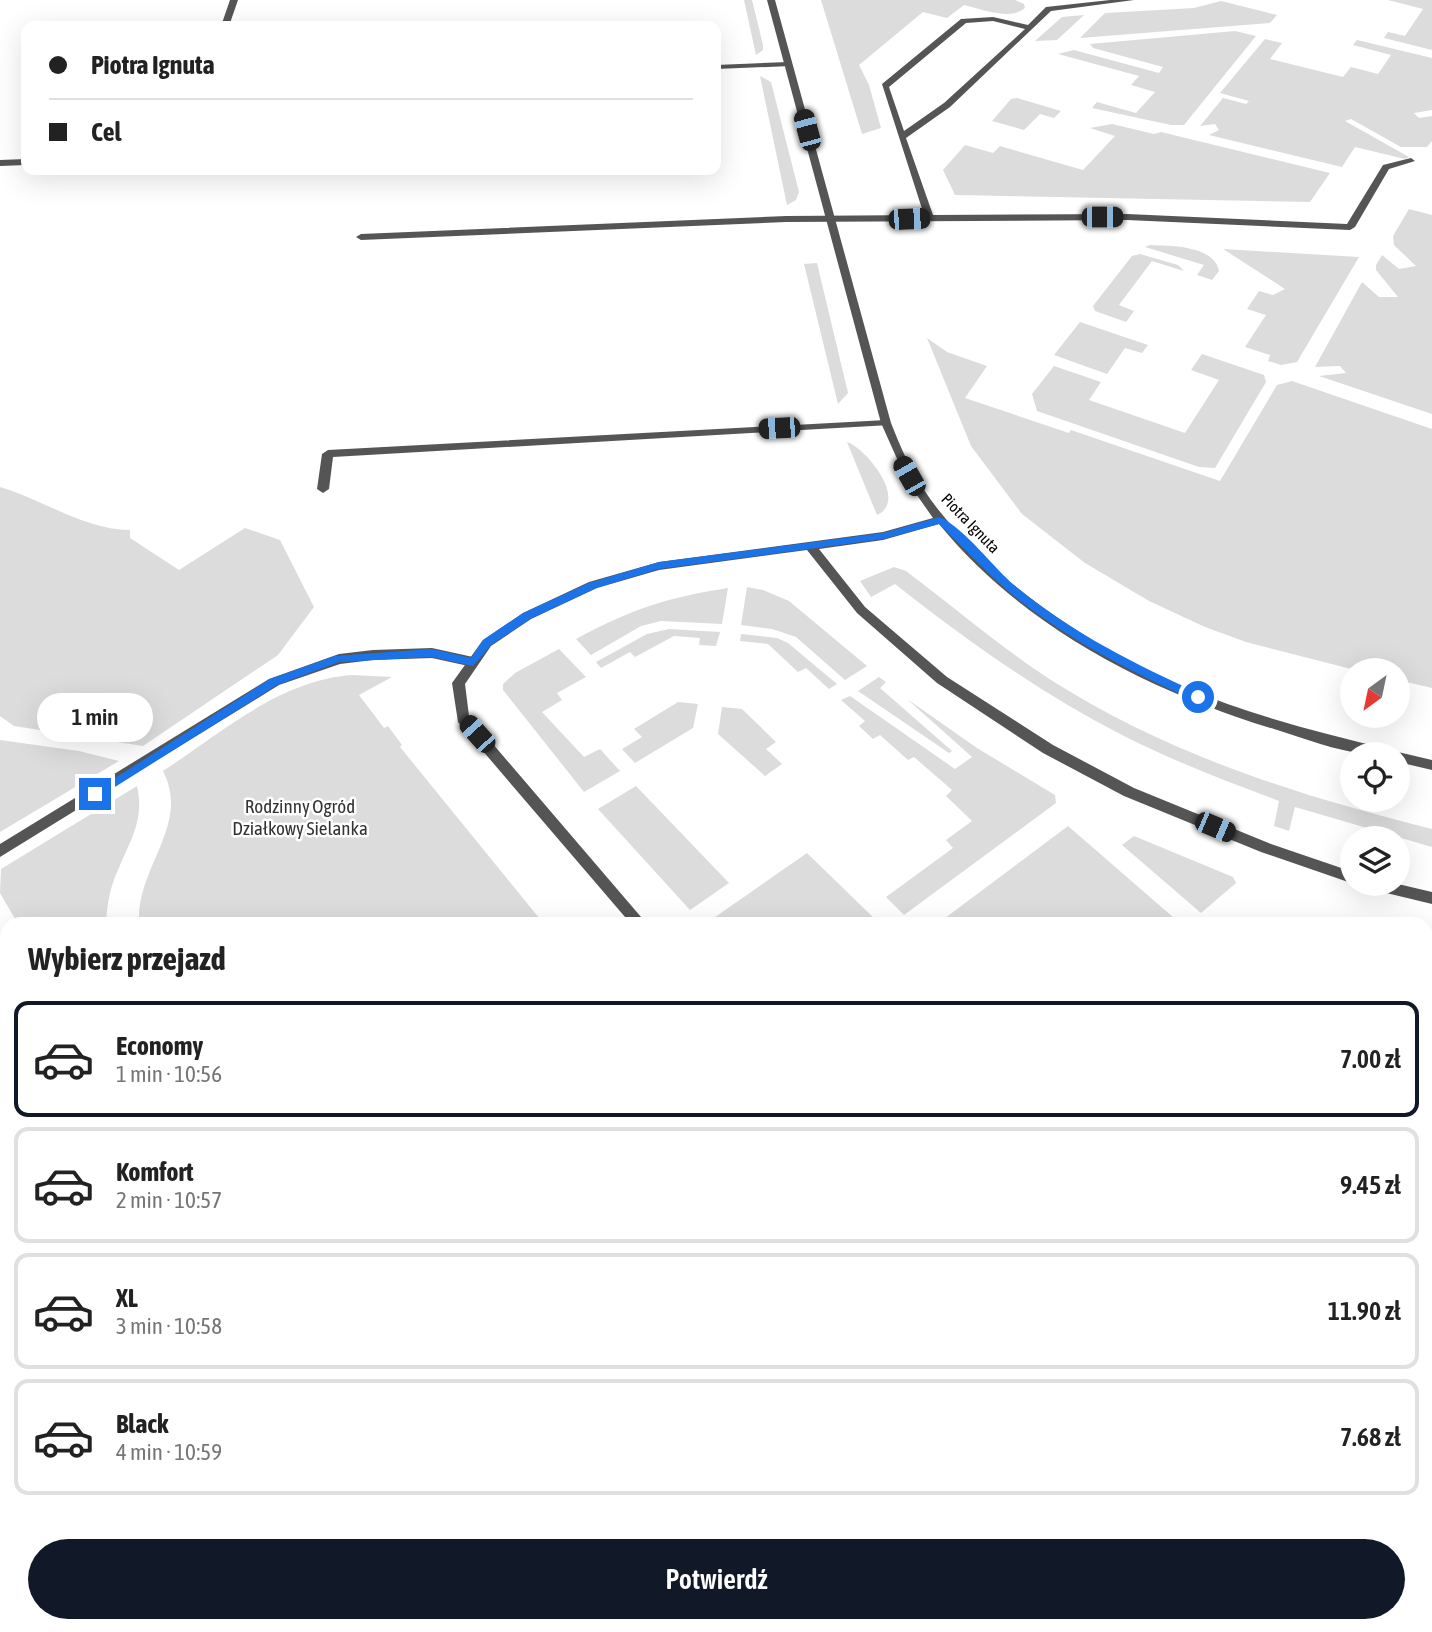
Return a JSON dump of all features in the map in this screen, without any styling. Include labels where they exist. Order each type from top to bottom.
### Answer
[{"type":"street","points":[[227,21],[233,0]]},
{"type":"street","name":"Piotra Ignuta","points":[[771,0],[886,423],[901,462],[940,520],[1012,589],[1093,645],[1137,670],[1217,706],[1340,743]]},
{"type":"street","points":[[902,137],[947,105],[1049,9],[1130,0]]},
{"type":"street","points":[[929,218],[885,86],[964,21],[993,19],[1030,28]]},
{"type":"street","points":[[721,67],[788,64]]},
{"type":"street","points":[[361,237],[829,218],[1127,217],[1350,227],[1386,167],[1411,161]]},
{"type":"street","points":[[0,163],[21,162]]},
{"type":"street","points":[[323,489],[328,454],[886,423]]},
{"type":"street","points":[[634,917],[463,718],[458,683],[487,643],[527,616],[593,585],[659,566],[883,536],[940,520]]},
{"type":"street","points":[[811,547],[861,610],[942,680],[1048,749],[1129,792],[1266,848],[1340,874]]},
{"type":"street","points":[[0,852],[274,682],[339,659],[373,655],[432,653],[473,662]]},
{"type":"street","points":[[1410,760],[1432,765]]},
{"type":"street","points":[[1410,893],[1432,898]]},
{"type":"green space","points":[[744,0],[752,0],[763,45],[763,50],[756,55]]},
{"type":"green space","points":[[821,0],[1015,0],[1024,4],[1025,8],[1019,12],[1003,14],[964,5],[947,18],[923,12],[859,65],[869,85],[881,128],[862,134]]},
{"type":"green space","points":[[1388,0],[1432,0],[1432,50],[1384,38],[1388,32],[1405,36],[1423,9]]},
{"type":"green space","points":[[1221,1],[1277,15],[1270,23],[1080,38],[1105,13],[1194,8]]},
{"type":"green space","points":[[1084,15],[1057,40],[1035,41],[1062,17]]},
{"type":"green space","points":[[1235,31],[1256,36],[1184,125],[1171,125],[1092,108],[1097,102],[1136,113],[1155,92],[1131,85],[1139,76],[1058,54],[1074,50],[1159,73],[1163,67],[1093,48],[1090,44]]},
{"type":"green space","points":[[1265,39],[1282,43],[1270,59],[1343,77],[1351,67],[1378,74],[1391,55],[1353,45],[1357,40],[1432,58],[1432,110],[1414,113],[1419,118],[1432,116],[1432,141],[1427,147],[1401,147],[1351,119],[1345,121],[1409,157],[1405,159],[1355,147],[1342,167],[1209,135],[1219,130],[1215,124],[1200,126],[1223,98],[1246,104],[1249,101],[1220,93]]},
{"type":"green space","points":[[760,76],[771,82],[799,192],[796,200],[787,205]]},
{"type":"green space","points":[[1017,98],[1061,111],[1054,118],[1040,114],[1024,130],[992,121],[1011,99]]},
{"type":"green space","points":[[1112,124],[1154,134],[1161,132],[1330,173],[1310,202],[955,195],[943,170],[965,145],[993,153],[1000,146],[1083,170],[1115,136],[1090,128]]},
{"type":"green space","points":[[1409,209],[1432,215],[1432,414],[1319,376],[1346,373],[1340,366],[1315,367],[1362,282],[1379,297],[1398,297],[1376,270],[1376,265],[1382,255],[1399,269],[1416,266],[1394,245],[1393,236]]},
{"type":"green space","points":[[1150,245],[1200,252],[1215,262],[1219,271],[1212,280],[1197,275],[1204,265],[1145,247]]},
{"type":"green space","points":[[1223,249],[1359,257],[1297,362],[1281,365],[1268,361],[1270,355],[1245,347],[1266,315],[1247,309],[1259,291],[1273,295],[1285,289]]},
{"type":"green space","points":[[1140,254],[1178,265],[1184,271],[1152,261],[1119,305],[1134,311],[1126,322],[1095,311],[1093,306],[1132,256]]},
{"type":"green space","points":[[817,263],[848,393],[838,404],[804,264]]},
{"type":"green space","points":[[1080,322],[1148,345],[1142,353],[1125,348],[1107,374],[1054,355]]},
{"type":"green space","points":[[927,338],[947,352],[987,366],[965,398],[1069,433],[1071,430],[1220,481],[1277,385],[1292,381],[1432,429],[1432,688],[1410,683],[1410,658],[1340,658],[1340,666],[1246,642],[1205,627],[1149,601],[1085,563],[1022,514],[971,446]]},
{"type":"green space","points":[[1202,354],[1264,375],[1266,382],[1215,468],[1199,467],[1037,411],[1032,394],[1054,366],[1101,382],[1089,400],[1185,433],[1219,380],[1191,370]]},
{"type":"green space","points":[[847,442],[874,465],[887,488],[885,508],[877,515]]},
{"type":"green space","points":[[0,487],[81,520],[114,529],[130,530],[130,538],[179,570],[245,528],[280,540],[314,607],[278,655],[143,746],[14,726],[0,716]]},
{"type":"green space","points":[[894,567],[906,571],[995,641],[1096,707],[1141,730],[1235,770],[1340,804],[1340,812],[1368,812],[1432,829],[1432,847],[1410,841],[1410,826],[1360,826],[1295,807],[1289,831],[1274,826],[1279,801],[1122,735],[1062,702],[1005,665],[895,584],[871,597],[860,581]]},
{"type":"green space","points":[[747,587],[763,590],[789,601],[867,666],[845,680],[796,637],[772,629],[741,625]]},
{"type":"green space","points":[[728,588],[722,624],[661,621],[641,626],[591,655],[576,639],[649,606]]},
{"type":"green space","points":[[669,629],[720,632],[716,646],[699,645],[700,638],[674,636],[635,657],[630,652],[601,668],[596,662],[647,634]]},
{"type":"green space","points":[[741,634],[777,638],[788,643],[837,684],[829,689],[806,668],[798,672],[768,644],[740,641]]},
{"type":"green space","points":[[559,649],[586,677],[557,693],[562,700],[542,712],[584,757],[600,749],[620,771],[584,792],[503,690],[503,684],[515,673]]},
{"type":"green space","name":"Rodzinny Ogród Działkowy Sielanka","points":[[352,675],[392,677],[359,695],[384,728],[388,726],[402,745],[400,747],[538,917],[139,917],[145,883],[167,828],[171,810],[170,791],[163,771],[252,711],[300,687]]},
{"type":"green space","points":[[879,677],[886,682],[880,688],[952,751],[949,753],[858,691]]},
{"type":"green space","points":[[850,696],[955,769],[972,757],[907,699],[977,748],[1055,795],[1056,803],[904,915],[886,897],[953,848],[946,840],[972,821],[946,796],[952,790],[914,757],[908,760],[880,735],[873,739],[859,726],[865,721],[841,700]]},
{"type":"green space","points":[[678,702],[698,704],[693,728],[635,763],[622,749],[642,737],[634,729]]},
{"type":"green space","points":[[722,707],[742,709],[776,742],[766,749],[782,764],[765,776],[718,734]]},
{"type":"green space","points":[[0,740],[79,751],[119,761],[0,832]]},
{"type":"green space","points":[[137,786],[138,819],[113,883],[107,917],[14,917],[0,893],[1,869]]},
{"type":"green space","points":[[636,786],[729,883],[690,910],[598,809]]},
{"type":"green space","points":[[1068,826],[1173,917],[946,917]]},
{"type":"green space","points":[[1134,836],[1233,877],[1236,883],[1201,913],[1122,845]]},
{"type":"green space","points":[[807,853],[873,917],[715,917]]},
{"type":"route","points":[[95,794],[274,682],[339,659],[432,653],[473,662],[487,643],[527,616],[593,585],[659,566],[883,536],[940,520],[1012,589],[1054,620],[1137,670],[1198,697]]}]
